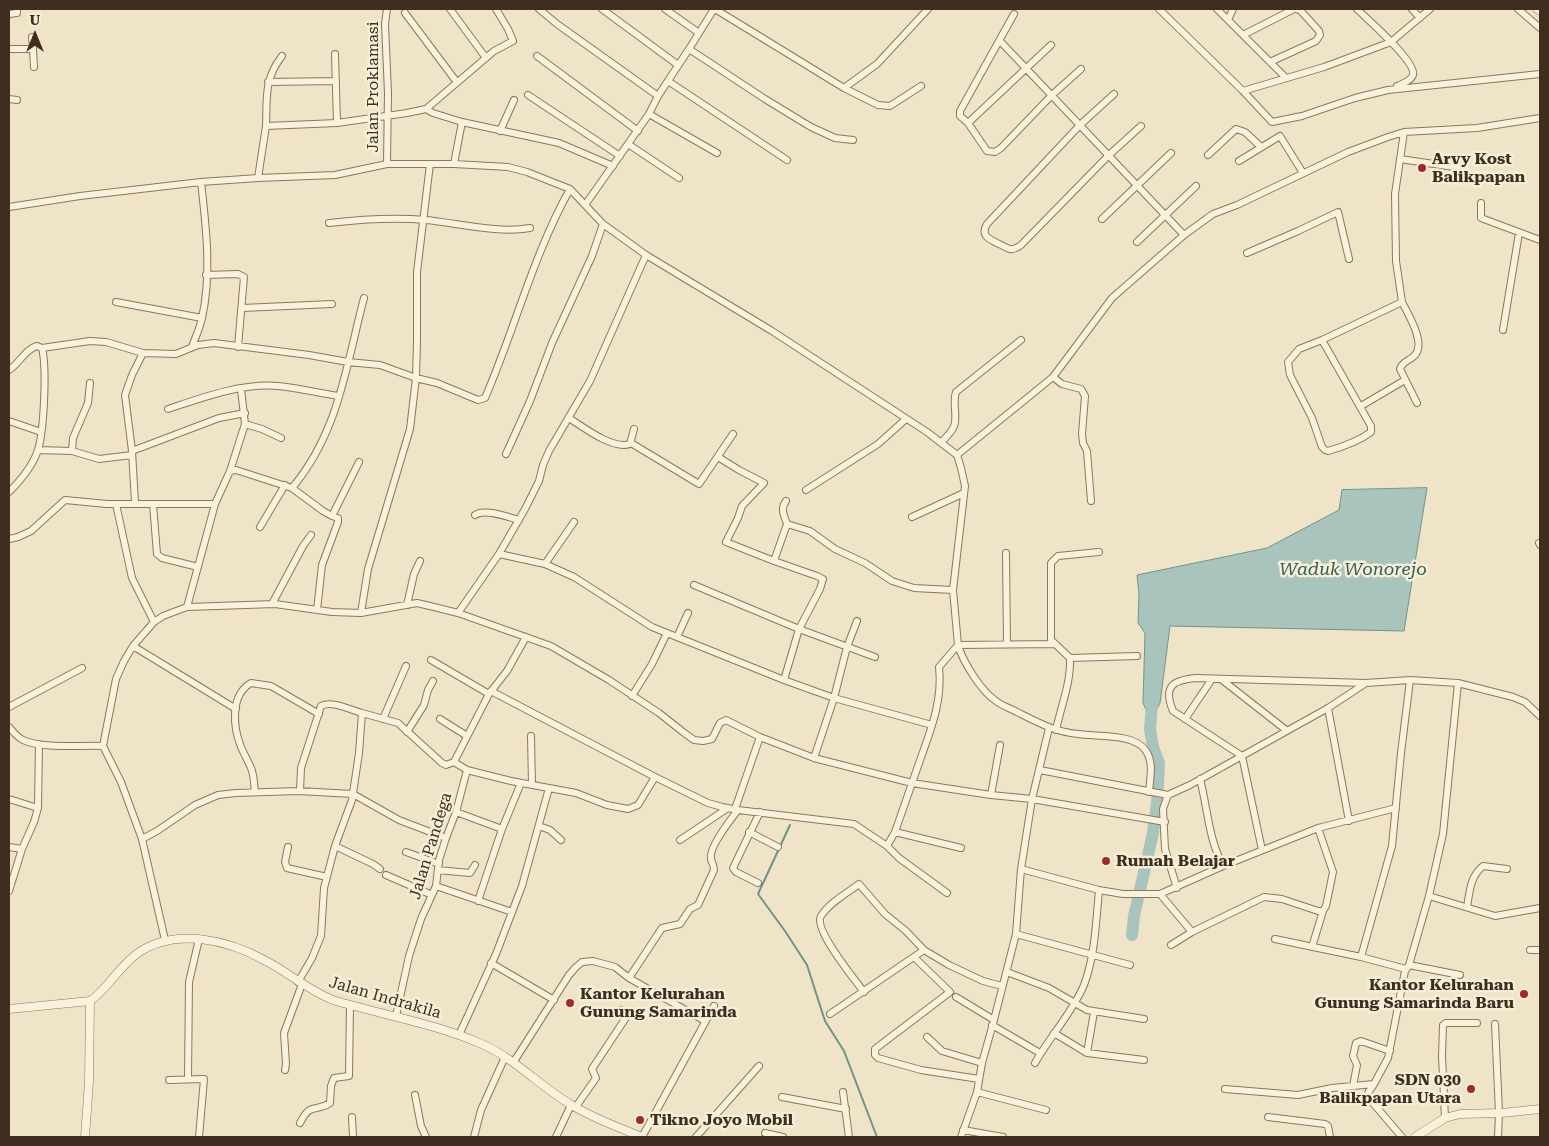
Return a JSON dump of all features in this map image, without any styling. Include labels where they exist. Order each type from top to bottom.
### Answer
[{"type":"street","points":[[9,14],[17,13],[17,9]]},
{"type":"street","name":"Jalan Proklamasi","points":[[387,9],[385,24],[388,116],[387,164]]},
{"type":"street","points":[[450,9],[486,58]]},
{"type":"street","points":[[266,126],[337,123],[426,109],[494,51],[513,42],[508,29],[496,9]]},
{"type":"street","points":[[539,9],[658,96]]},
{"type":"street","points":[[602,9],[678,65]]},
{"type":"street","points":[[666,9],[699,33]]},
{"type":"street","points":[[585,206],[638,131],[658,96],[714,9],[871,103],[880,106],[890,106],[921,86]]},
{"type":"street","points":[[844,88],[877,64],[928,9]]},
{"type":"street","points":[[1159,9],[1272,122],[1302,116],[1354,98],[1388,90],[1540,74]]},
{"type":"street","points":[[1217,9],[1286,78]]},
{"type":"street","points":[[1228,20],[1233,9]]},
{"type":"street","points":[[1243,35],[1295,9],[1300,10],[1319,31],[1320,36],[1316,41],[1270,62]]},
{"type":"street","points":[[1357,9],[1391,42],[1410,64],[1413,72],[1410,78],[1388,90]]},
{"type":"street","points":[[1412,9],[1420,18]]},
{"type":"street","points":[[1243,91],[1340,62],[1391,42],[1430,9]]},
{"type":"street","points":[[1518,9],[1540,28]]},
{"type":"street","points":[[405,13],[456,82]]},
{"type":"street","points":[[1014,14],[960,111],[960,116],[987,151],[995,152],[1001,148],[1052,95],[1081,69]]},
{"type":"street","points":[[32,37],[34,67]]},
{"type":"street","points":[[1000,41],[1184,235]]},
{"type":"street","points":[[968,124],[1051,45]]},
{"type":"street","points":[[9,49],[33,49]]},
{"type":"street","points":[[689,49],[811,127],[835,138],[853,140]]},
{"type":"street","points":[[335,54],[337,123]]},
{"type":"street","points":[[258,178],[266,126],[268,82],[270,74],[282,56]]},
{"type":"street","points":[[537,56],[638,131]]},
{"type":"street","points":[[268,82],[336,80]]},
{"type":"street","points":[[668,81],[787,160]]},
{"type":"street","points":[[1114,94],[1080,125],[987,224],[984,232],[988,239],[1009,249],[1021,246],[1109,155],[1141,126]]},
{"type":"street","points":[[528,95],[620,156]]},
{"type":"street","points":[[9,99],[17,100]]},
{"type":"street","points":[[500,131],[514,100]]},
{"type":"street","points":[[426,109],[432,113],[462,122],[559,143],[613,166]]},
{"type":"street","points":[[649,114],[717,153]]},
{"type":"street","points":[[957,455],[1053,377],[1112,298],[1184,235],[1214,214],[1237,206],[1369,143],[1404,132],[1477,128],[1540,118]]},
{"type":"street","points":[[454,164],[462,122]]},
{"type":"street","points":[[1208,155],[1236,129],[1245,132],[1262,147]]},
{"type":"street","points":[[1404,132],[1395,194],[1396,261],[1402,302],[1418,340],[1416,353],[1400,367],[1417,403]]},
{"type":"street","points":[[1239,161],[1280,136],[1303,174]]},
{"type":"street","points":[[628,144],[679,178]]},
{"type":"street","points":[[1102,220],[1171,153]]},
{"type":"street","points":[[1400,159],[1461,168]]},
{"type":"street","points":[[9,207],[80,196],[201,182],[335,175],[387,164],[454,164],[508,167],[527,172],[570,189],[602,224],[646,255],[772,331],[906,419],[957,455],[961,468],[964,493],[953,590],[960,652],[979,683],[995,701],[1049,728],[1076,734],[1129,739],[1138,742],[1146,750],[1152,764],[1150,792]]},
{"type":"street","points":[[361,613],[368,569],[410,428],[416,378],[417,272],[430,164]]},
{"type":"street","points":[[192,347],[202,318],[206,275],[206,226],[201,182]]},
{"type":"street","points":[[1137,242],[1196,186]]},
{"type":"street","points":[[9,370],[17,365],[28,350],[37,346],[42,348],[90,341],[106,342],[143,353],[178,354],[192,347],[209,343],[380,365],[436,383],[478,400],[485,398],[532,272],[559,209],[570,189]]},
{"type":"street","points":[[1481,203],[1481,218],[1540,240]]},
{"type":"street","points":[[1247,253],[1338,212],[1349,259]]},
{"type":"street","points":[[329,223],[373,218],[424,220],[510,230],[530,228]]},
{"type":"street","points":[[506,454],[530,402],[552,343],[592,256],[602,224]]},
{"type":"street","points":[[1503,330],[1519,233]]},
{"type":"street","points":[[458,613],[499,554],[519,520],[539,481],[549,451],[590,381],[646,255]]},
{"type":"street","points":[[206,275],[242,275],[244,283],[238,347]]},
{"type":"street","points":[[260,527],[288,487],[305,472],[319,449],[333,418],[364,298]]},
{"type":"street","points":[[116,302],[202,318]]},
{"type":"street","points":[[1322,340],[1361,406],[1370,423],[1371,432],[1353,442],[1325,450],[1322,447],[1312,418],[1290,375],[1287,365],[1289,360],[1300,349],[1402,302]]},
{"type":"street","points":[[242,308],[332,304]]},
{"type":"street","points":[[941,443],[954,428],[954,399],[956,392],[1022,340]]},
{"type":"street","points":[[9,492],[32,462],[38,450],[44,391],[42,348]]},
{"type":"street","points":[[135,504],[132,453],[125,395],[127,386],[143,353]]},
{"type":"street","points":[[1053,377],[1062,384],[1081,389],[1085,396],[1082,434],[1083,443],[1087,451],[1091,501]]},
{"type":"street","points":[[1361,406],[1405,380]]},
{"type":"street","points":[[72,451],[73,438],[88,403],[90,383]]},
{"type":"street","points":[[168,410],[211,395],[241,389],[277,386],[339,396]]},
{"type":"street","points":[[187,607],[215,504],[230,470],[245,424],[241,389]]},
{"type":"street","points":[[38,450],[72,451],[99,460],[132,453],[219,418],[244,413]]},
{"type":"street","points":[[568,418],[618,445],[631,443],[700,484],[733,434]]},
{"type":"street","points":[[806,490],[878,444],[906,419]]},
{"type":"street","points":[[9,421],[41,432]]},
{"type":"street","points":[[245,424],[262,429],[281,438]]},
{"type":"street","points":[[631,443],[634,429]]},
{"type":"street","points":[[718,457],[764,483],[742,506],[726,542],[822,579],[820,589],[799,628],[784,680]]},
{"type":"street","points":[[332,516],[359,462]]},
{"type":"street","points":[[230,470],[236,470],[288,487],[323,511],[338,518],[322,565],[317,610]]},
{"type":"street","points":[[912,517],[964,493]]},
{"type":"street","points":[[9,539],[32,531],[66,500],[116,504],[215,504]]},
{"type":"street","points":[[774,561],[787,524],[782,510],[786,501]]},
{"type":"street","points":[[116,504],[132,578],[154,622]]},
{"type":"street","points":[[153,504],[157,554],[162,558],[198,567]]},
{"type":"street","points":[[475,515],[477,512],[484,512],[519,520]]},
{"type":"street","points":[[545,564],[574,522]]},
{"type":"street","points":[[787,524],[810,531],[835,549],[865,563],[892,581],[914,588],[953,590]]},
{"type":"street","points":[[272,604],[289,570],[311,535]]},
{"type":"street","points":[[1099,552],[1058,556],[1051,563],[1051,638],[1070,658],[1137,656]]},
{"type":"street","points":[[1006,553],[1007,644]]},
{"type":"street","points":[[499,554],[545,564],[574,578],[652,627],[784,680],[834,698],[932,725]]},
{"type":"street","points":[[407,605],[414,574],[420,561]]},
{"type":"street","points":[[694,585],[875,657]]},
{"type":"street","points":[[165,940],[142,839],[121,782],[102,746],[116,679],[133,646],[154,622],[163,616],[187,607],[272,604],[332,612],[361,613],[417,604],[458,613],[551,646],[659,712],[696,740],[712,739],[720,723],[726,720],[760,737],[814,758],[912,783],[1032,799],[1164,822]]},
{"type":"street","points":[[677,637],[688,613]]},
{"type":"street","points":[[814,758],[834,698],[847,647],[857,621]]},
{"type":"street","points":[[632,696],[652,664],[666,633]]},
{"type":"street","points":[[300,791],[301,768],[321,706],[327,704],[398,723],[442,763],[446,765],[454,762],[490,692],[507,671],[526,636]]},
{"type":"street","points":[[887,846],[895,832],[932,725],[939,700],[939,667],[958,645],[1055,644]]},
{"type":"street","points":[[133,646],[236,709]]},
{"type":"street","points":[[1056,730],[1062,702],[1069,682],[1070,658]]},
{"type":"street","points":[[431,660],[708,803],[734,809],[854,824],[887,846],[899,858],[947,893]]},
{"type":"street","points":[[383,719],[406,666]]},
{"type":"street","points":[[9,707],[82,668]]},
{"type":"street","points":[[1262,850],[1242,756],[1186,718],[1172,711],[1169,689],[1175,682],[1182,679],[1212,679],[1366,683],[1410,680],[1458,683],[1513,697],[1525,702],[1540,716]]},
{"type":"street","points":[[1186,718],[1212,679]]},
{"type":"street","points":[[1221,680],[1286,730]]},
{"type":"street","points":[[1361,957],[1392,846],[1410,680]]},
{"type":"street","points":[[407,732],[424,706],[428,690],[433,681]]},
{"type":"street","points":[[255,792],[252,769],[238,738],[237,699],[244,687],[251,683],[271,686],[318,714]]},
{"type":"street","points":[[1040,770],[1167,795],[1200,779],[1328,708],[1366,683]]},
{"type":"street","points":[[1402,1137],[1372,1102],[1368,1093],[1388,1058],[1407,967],[1430,896],[1443,834],[1458,683]]},
{"type":"street","points":[[1328,708],[1349,821]]},
{"type":"street","points":[[285,1070],[284,1033],[300,983],[321,936],[324,888],[334,846],[352,800],[359,753],[362,713]]},
{"type":"street","points":[[440,719],[467,736]]},
{"type":"street","points":[[9,727],[24,740],[39,744],[102,746]]},
{"type":"street","points":[[961,1137],[977,1092],[978,1079],[1016,934],[1022,869],[1032,799],[1049,728]]},
{"type":"street","points":[[530,736],[532,785]]},
{"type":"street","points":[[629,978],[662,928],[680,924],[690,909],[698,905],[714,870],[710,859],[713,850],[734,809],[760,737]]},
{"type":"street","points":[[9,891],[22,848],[38,808],[39,744]]},
{"type":"street","points":[[992,795],[1000,745]]},
{"type":"street","points":[[454,762],[467,770],[521,783],[576,793],[607,805],[628,809],[638,805],[655,777]]},
{"type":"street","name":"Jalan Pandega","points":[[396,1016],[409,956],[421,919],[436,886],[438,867],[467,770]]},
{"type":"street","points":[[1200,779],[1214,850],[1223,866]]},
{"type":"street","points":[[478,901],[502,829],[521,783]]},
{"type":"street","points":[[459,1034],[491,963],[522,886],[549,788]]},
{"type":"street","points":[[142,839],[204,800],[218,795],[300,791],[353,794],[400,820],[446,838]]},
{"type":"street","points":[[1167,795],[1164,804],[1166,856],[1176,888]]},
{"type":"street","points":[[9,799],[38,808]]},
{"type":"street","points":[[1022,869],[1099,890],[1123,894],[1160,894],[1223,866],[1318,828],[1396,808]]},
{"type":"street","points":[[680,840],[734,809]]},
{"type":"street","points":[[456,812],[502,829]]},
{"type":"street","points":[[758,883],[736,872],[733,868],[760,812]]},
{"type":"street","points":[[539,826],[550,830],[561,840]]},
{"type":"street","points":[[1312,947],[1326,906],[1333,872],[1318,828]]},
{"type":"street","points":[[749,832],[778,847]]},
{"type":"street","points":[[895,832],[961,848]]},
{"type":"street","points":[[334,846],[380,869]]},
{"type":"street","points":[[9,847],[22,848]]},
{"type":"street","points":[[288,847],[285,862],[287,868],[327,877]]},
{"type":"street","points":[[406,852],[438,867],[470,873],[474,865]]},
{"type":"street","points":[[1467,906],[1472,879],[1477,871],[1483,866],[1507,868]]},
{"type":"street","points":[[386,875],[432,895]]},
{"type":"street","points":[[864,992],[828,943],[819,922],[820,917],[835,902],[859,884],[885,914],[906,931],[924,950],[949,965],[983,981],[1002,986]]},
{"type":"street","points":[[436,886],[512,912]]},
{"type":"street","points":[[1035,1063],[1075,1003],[1084,985],[1092,954],[1099,890]]},
{"type":"street","points":[[1160,894],[1192,932]]},
{"type":"street","points":[[1430,896],[1495,916],[1540,908]]},
{"type":"street","points":[[1171,945],[1192,932],[1264,897],[1282,899],[1318,912],[1323,911]]},
{"type":"street","points":[[1016,934],[1130,965]]},
{"type":"street","points":[[188,1079],[189,982],[199,939]]},
{"type":"street","name":"Jalan Indrakila","points":[[90,1001],[100,994],[119,970],[137,954],[165,940],[199,939],[216,942],[253,954],[267,961],[319,994],[350,1005],[459,1034],[483,1044],[505,1057],[573,1106],[642,1137]]},
{"type":"street","points":[[1275,940],[1407,967],[1460,975]]},
{"type":"street","points":[[830,1014],[924,950]]},
{"type":"street","points":[[1530,950],[1540,950]]},
{"type":"street","points":[[914,957],[950,992],[874,1049],[874,1055],[878,1058],[921,1070],[978,1079]]},
{"type":"street","points":[[513,1063],[573,971],[582,962],[593,961],[615,967],[629,978],[705,1021]]},
{"type":"street","points":[[491,963],[554,1000]]},
{"type":"street","points":[[1007,972],[1049,988],[1094,1012],[1144,1020]]},
{"type":"street","points":[[956,997],[1040,1053]]},
{"type":"street","points":[[9,1009],[90,1001],[86,1137]]},
{"type":"street","points":[[300,1123],[308,1111],[330,1102],[334,1078],[349,1076],[350,1005]]},
{"type":"street","points":[[642,1137],[714,1006]]},
{"type":"street","points":[[556,1137],[573,1106],[596,1078],[592,1069],[627,1016],[628,1013],[621,1010]]},
{"type":"street","points":[[1087,1053],[1094,1012]]},
{"type":"street","points":[[1446,1118],[1442,1027],[1446,1023],[1477,1023]]},
{"type":"street","points":[[1496,1024],[1498,1137]]},
{"type":"street","points":[[1054,1033],[1087,1053],[1144,1060]]},
{"type":"street","points":[[927,1037],[942,1051],[982,1063]]},
{"type":"street","points":[[1353,1086],[1357,1066],[1353,1056],[1356,1043],[1360,1041],[1390,1051]]},
{"type":"street","points":[[474,1137],[481,1110],[505,1057]]},
{"type":"street","points":[[696,1137],[759,1066]]},
{"type":"street","points":[[169,1080],[204,1079],[199,1137]]},
{"type":"street","points":[[1225,1088],[1298,1095],[1332,1088],[1374,1084]]},
{"type":"street","points":[[842,1092],[849,1137]]},
{"type":"street","points":[[977,1092],[1046,1110]]},
{"type":"street","points":[[414,1095],[421,1126],[426,1137]]},
{"type":"street","points":[[782,1097],[846,1109]]},
{"type":"street","points":[[1415,1137],[1446,1118],[1473,1112],[1499,1113],[1540,1109]]},
{"type":"street","points":[[352,1117],[352,1137]]},
{"type":"street","points":[[1268,1117],[1325,1124],[1328,1126],[1330,1137]]},
{"type":"street","points":[[963,1130],[1003,1137]]},
{"type":"street","points":[[765,1133],[784,1137]]},
{"type":"water","name":"Waduk Wonorejo","points":[[1427,488],[1404,631],[1170,626],[1160,703],[1151,720],[1143,703],[1145,633],[1138,623],[1139,594],[1137,575],[1267,548],[1339,510],[1342,490]]},
{"type":"waterway","points":[[1132,935],[1134,916],[1153,833],[1157,802],[1159,763],[1153,747],[1150,729],[1152,704]]},
{"type":"waterway","points":[[790,825],[758,894],[807,965],[825,1021],[844,1051],[877,1137]]},
{"type":"place","name":"Arvy Kost Balikpapan","points":[[1422,168]]},
{"type":"place","name":"Rumah Belajar","points":[[1106,861]]},
{"type":"place","name":"Kantor Kelurahan Gunung Samarinda Baru","points":[[1524,994]]},
{"type":"place","name":"Kantor Kelurahan Gunung Samarinda","points":[[570,1003]]},
{"type":"place","name":"SDN 030 Balikpapan Utara","points":[[1471,1089]]},
{"type":"place","name":"Tikno Joyo Mobil","points":[[640,1120]]}]
